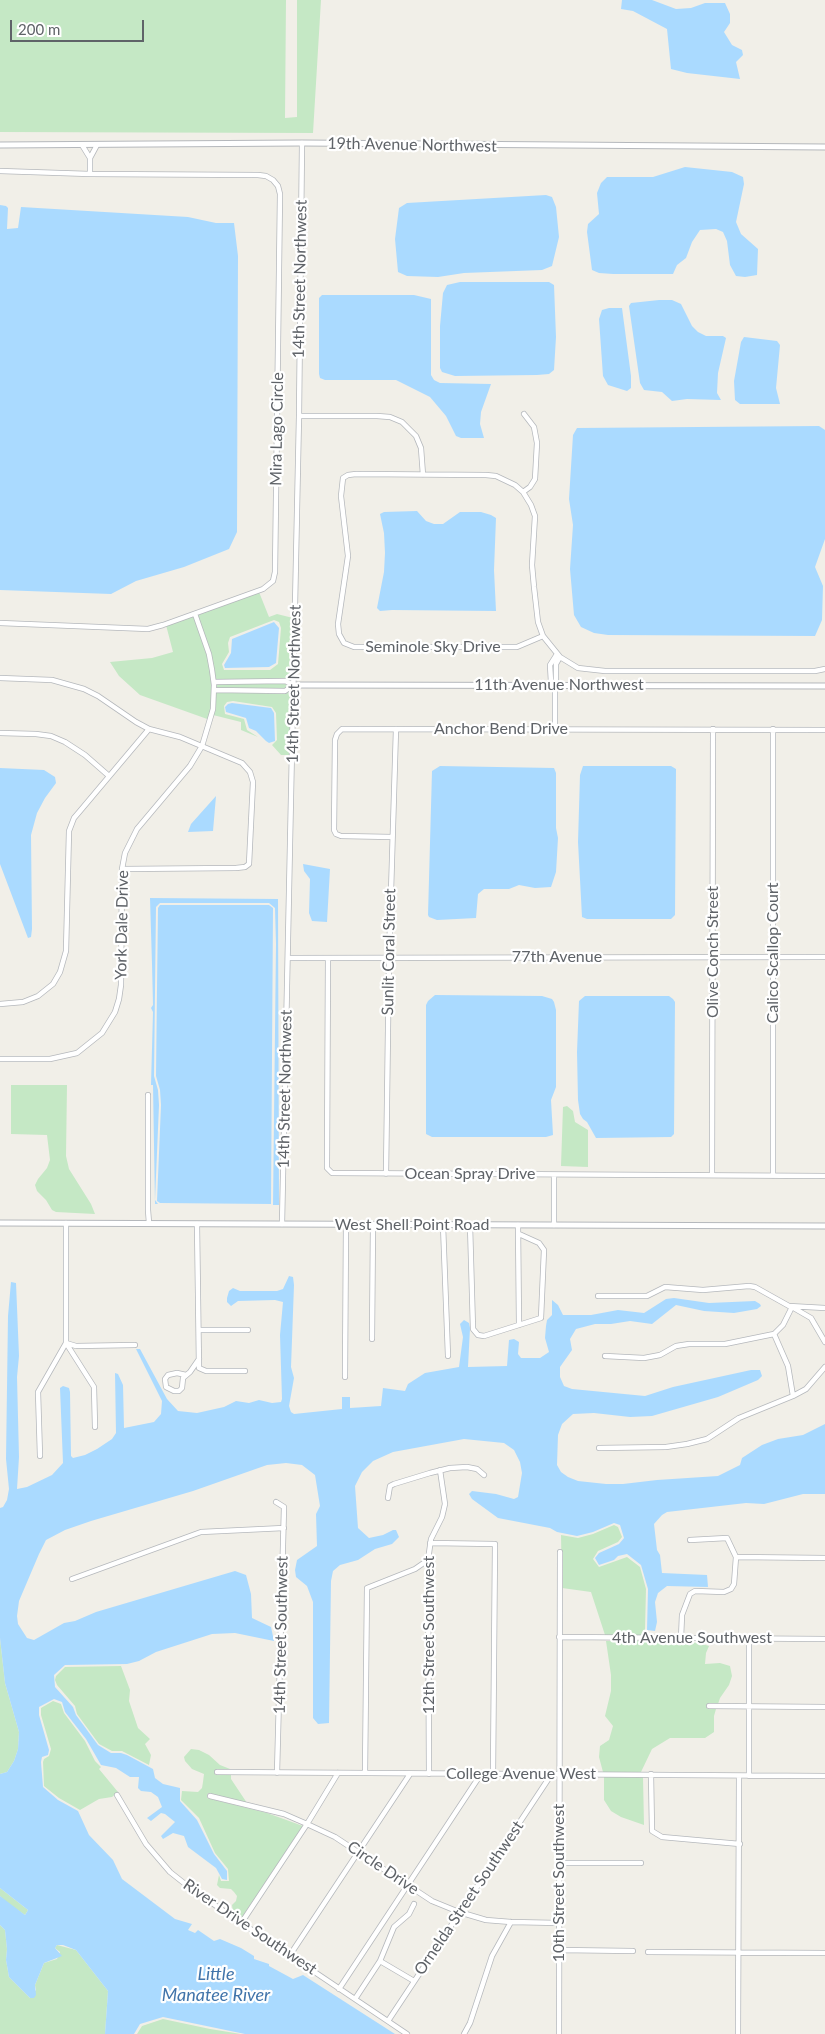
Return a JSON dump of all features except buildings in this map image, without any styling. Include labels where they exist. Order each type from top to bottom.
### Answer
[{"type":"street","name":"19th Avenue Northwest","points":[[0,145],[302,143],[825,147]]},
{"type":"street","name":"14th Street Northwest","points":[[282,1224],[299,416],[302,143]]},
{"type":"street","points":[[82,145],[90,158]]},
{"type":"street","points":[[90,174],[90,158],[97,145]]},
{"type":"street","name":"Mira Lago Circle","points":[[0,171],[90,174],[258,175],[266,176],[273,180],[280,191],[275,575],[273,582],[266,588],[163,626],[148,629],[0,623]]},
{"type":"street","points":[[523,492],[530,487],[535,479],[537,443],[534,427],[524,414]]},
{"type":"street","points":[[299,416],[377,416],[390,417],[402,422],[416,436],[422,448],[423,475]]},
{"type":"street","name":"Seminole Sky Drive","points":[[543,636],[517,647],[354,647],[344,643],[339,634],[338,624],[348,556],[341,496],[343,478],[348,475],[496,476],[506,480],[523,492],[535,516],[532,565],[538,622],[543,636],[558,656],[567,662],[590,671],[815,671],[825,669]]},
{"type":"street","name":"York Dale Drive","points":[[0,1059],[50,1059],[77,1053],[93,1041],[109,1024],[119,999],[121,985],[122,869],[125,853],[137,829],[180,780],[202,746],[213,709],[214,682],[209,654],[195,614]]},
{"type":"street","points":[[555,730],[554,685],[558,656]]},
{"type":"street","points":[[554,685],[551,682],[550,664],[558,656]]},
{"type":"street","points":[[556,670],[560,665],[567,662]]},
{"type":"street","points":[[0,678],[52,680],[70,684],[98,696],[124,716],[149,728],[180,737],[242,762],[250,772],[253,782],[249,864],[245,867],[236,868],[122,869]]},
{"type":"street","name":"11th Avenue Northwest","points":[[214,682],[285,682],[294,685],[825,686]]},
{"type":"street","name":"11th Avenue Northwest","points":[[214,690],[285,691],[294,685]]},
{"type":"street","points":[[0,1004],[23,1002],[38,996],[53,984],[60,972],[66,951],[69,831],[74,818],[149,728]]},
{"type":"street","name":"Sunlit Coral Street","points":[[386,1174],[389,957],[396,729]]},
{"type":"street","name":"Olive Conch Street","points":[[712,1175],[713,729]]},
{"type":"street","name":"Calico Scallop Court","points":[[773,729],[773,1176]]},
{"type":"street","name":"Anchor Bend Drive","points":[[392,837],[336,834],[332,825],[334,740],[342,730],[825,730]]},
{"type":"street","points":[[0,733],[51,736],[65,742],[85,755],[109,776]]},
{"type":"street","name":"77th Avenue","points":[[288,958],[825,957]]},
{"type":"street","name":"Ocean Spray Drive","points":[[328,958],[327,1168],[332,1173],[825,1176]]},
{"type":"street","points":[[148,1095],[149,1224]]},
{"type":"street","points":[[554,1175],[554,1225]]},
{"type":"street","name":"West Shell Point Road","points":[[0,1222],[825,1226]]},
{"type":"street","points":[[40,1456],[38,1392],[66,1343],[66,1223]]},
{"type":"street","points":[[197,1224],[199,1368],[206,1371],[245,1371]]},
{"type":"street","points":[[345,1377],[346,1224]]},
{"type":"street","points":[[372,1339],[373,1224]]},
{"type":"street","points":[[443,1225],[448,1356]]},
{"type":"street","points":[[470,1225],[472,1329],[478,1335],[484,1336],[541,1318],[544,1250],[539,1243],[518,1234]]},
{"type":"street","points":[[518,1225],[519,1325]]},
{"type":"street","points":[[598,1296],[647,1296],[666,1286],[703,1290],[755,1287],[811,1318],[825,1342]]},
{"type":"street","points":[[792,1307],[825,1308]]},
{"type":"street","points":[[606,1356],[644,1358],[660,1355],[676,1346],[725,1344],[774,1334],[783,1325],[792,1307]]},
{"type":"street","points":[[199,1330],[248,1330]]},
{"type":"street","points":[[774,1334],[788,1366],[793,1396]]},
{"type":"street","points":[[66,1343],[76,1346],[135,1345]]},
{"type":"street","points":[[66,1343],[94,1387],[95,1427]]},
{"type":"street","points":[[186,1375],[177,1373],[168,1375],[165,1380],[166,1387],[179,1391],[186,1375],[198,1359]]},
{"type":"street","points":[[599,1448],[666,1447],[707,1439],[739,1418],[806,1389],[825,1367]]},
{"type":"street","points":[[388,1498],[390,1486],[440,1470],[460,1467],[473,1468],[484,1475]]},
{"type":"street","name":"12th Street Southwest","points":[[429,1774],[428,1560],[430,1543],[442,1516],[445,1504],[440,1470]]},
{"type":"street","name":"14th Street Southwest","points":[[276,1502],[284,1507],[277,1773]]},
{"type":"street","points":[[72,1579],[201,1532],[284,1528]]},
{"type":"street","points":[[681,1638],[682,1615],[690,1594],[701,1591],[724,1592],[731,1589],[734,1584],[736,1557],[727,1538],[690,1540]]},
{"type":"street","points":[[430,1543],[495,1544],[493,1774]]},
{"type":"street","name":"10th Street Southwest","points":[[559,2034],[560,1552]]},
{"type":"street","points":[[736,1557],[825,1558]]},
{"type":"street","points":[[365,1773],[366,1588],[414,1569],[428,1560]]},
{"type":"street","name":"4th Avenue Southwest","points":[[559,1638],[825,1639]]},
{"type":"street","points":[[749,1639],[749,1776]]},
{"type":"street","points":[[709,1706],[825,1707]]},
{"type":"street","name":"College Avenue West","points":[[217,1772],[825,1776]]},
{"type":"street","points":[[242,1922],[308,1824],[338,1773]]},
{"type":"street","points":[[290,1955],[410,1774]]},
{"type":"street","points":[[339,1989],[481,1774]]},
{"type":"street","name":"Ornelda Street Southwest","points":[[388,2021],[551,1774]]},
{"type":"street","points":[[651,1774],[652,1831],[662,1837],[740,1844]]},
{"type":"street","points":[[738,2034],[740,1776]]},
{"type":"street","name":"River Drive Southwest","points":[[116,1795],[146,1844],[170,1872],[194,1891],[408,2034]]},
{"type":"street","name":"Circle Drive","points":[[210,1796],[284,1814],[335,1836],[432,1901],[459,1912],[486,1920],[559,1923]]},
{"type":"street","points":[[560,1863],[641,1863]]},
{"type":"street","points":[[355,1999],[380,1961],[394,1927],[409,1914],[414,1904]]},
{"type":"street","points":[[464,2034],[470,2023],[492,1956],[511,1922]]},
{"type":"street","points":[[560,1950],[633,1951]]},
{"type":"street","points":[[648,1952],[825,1953]]},
{"type":"street","points":[[380,1961],[414,1981]]},
{"type":"green space","points":[[0,0],[286,0],[285,118],[297,117],[297,0],[321,0],[313,133],[0,132]]},
{"type":"green space","points":[[259,592],[269,617],[277,614],[293,618],[292,682],[285,679],[237,679],[237,684],[285,684],[289,686],[284,688],[238,688],[237,692],[285,694],[292,690],[290,755],[281,755],[272,745],[277,740],[276,713],[272,707],[233,701],[227,702],[224,706],[225,714],[244,719],[247,730],[258,737],[241,730],[241,722],[213,715],[210,720],[140,695],[119,676],[110,662],[152,658],[173,652],[166,625]],"holes":[[[274,620],[279,622],[281,628],[278,664],[270,670],[224,670],[222,664],[229,652],[228,643],[230,637]]]},
{"type":"green space","points":[[11,1085],[67,1085],[66,1156],[69,1169],[91,1204],[95,1214],[56,1212],[52,1210],[37,1191],[35,1185],[47,1168],[50,1160],[47,1135],[11,1134]]},
{"type":"green space","points":[[567,1106],[573,1111],[575,1122],[588,1130],[588,1167],[561,1166],[563,1107]]},
{"type":"green space","points":[[614,1525],[618,1527],[622,1537],[618,1542],[598,1551],[593,1559],[599,1567],[627,1557],[640,1567],[646,1589],[645,1630],[647,1636],[605,1635],[591,1592],[562,1588],[561,1535],[578,1538]]},
{"type":"green space","points":[[0,1638],[5,1683],[19,1732],[18,1749],[14,1761],[7,1772],[0,1774]]},
{"type":"green space","points":[[606,1641],[675,1641],[699,1643],[709,1646],[705,1664],[720,1663],[730,1666],[732,1676],[718,1704],[707,1704],[707,1709],[716,1709],[714,1732],[705,1738],[670,1738],[652,1749],[641,1772],[603,1772],[599,1757],[600,1746],[609,1740],[613,1726],[605,1716],[611,1691],[611,1675]]},
{"type":"green space","points":[[121,1666],[130,1690],[129,1701],[138,1728],[150,1739],[145,1744],[151,1755],[149,1765],[122,1751],[112,1751],[99,1744],[77,1714],[75,1706],[55,1680],[56,1676],[65,1667]]},
{"type":"green space","points":[[53,1701],[61,1704],[64,1713],[85,1741],[95,1761],[101,1767],[99,1769],[118,1792],[112,1797],[99,1799],[80,1810],[59,1798],[44,1786],[43,1762],[49,1756],[51,1749],[41,1715],[41,1708]]},
{"type":"green space","points":[[191,1749],[199,1750],[209,1755],[220,1765],[230,1769],[215,1770],[215,1775],[231,1775],[231,1779],[247,1803],[208,1793],[207,1798],[267,1813],[303,1826],[242,1917],[233,1912],[232,1905],[236,1901],[237,1896],[234,1892],[231,1889],[220,1888],[217,1885],[219,1875],[221,1881],[229,1881],[228,1869],[215,1853],[199,1818],[181,1800],[182,1791],[198,1792],[202,1788],[204,1774],[192,1769],[185,1761],[184,1757]]},
{"type":"green space","points":[[604,1777],[643,1777],[644,1825],[621,1817],[611,1811],[604,1800]]},
{"type":"green space","points":[[0,1888],[28,1910],[25,1915],[5,1902],[0,1896]]},
{"type":"green space","points":[[0,1925],[5,1930],[6,1960],[9,1977],[30,1998],[36,1990],[35,1985],[44,1963],[57,1959],[60,1952],[55,1948],[57,1945],[76,1950],[108,1991],[105,2034],[0,2034]]},
{"type":"green space","points":[[163,2019],[241,2034],[137,2034],[142,2026]]},
{"type":"water","points":[[622,0],[652,0],[676,9],[691,8],[705,3],[725,3],[730,14],[730,23],[724,32],[732,45],[742,50],[743,55],[736,62],[740,79],[687,73],[671,69],[667,29],[633,11],[621,9]]},
{"type":"water","points":[[685,167],[732,172],[743,177],[744,184],[736,222],[741,234],[758,249],[757,275],[736,276],[730,265],[727,241],[723,232],[716,229],[700,230],[692,242],[686,258],[677,265],[673,274],[613,274],[599,273],[592,270],[587,232],[588,224],[599,214],[597,193],[601,183],[607,177],[653,177]]},
{"type":"water","points":[[546,195],[552,197],[556,207],[559,237],[552,266],[542,270],[464,273],[438,277],[407,276],[398,272],[395,239],[399,208],[407,203]]},
{"type":"water","points":[[0,205],[8,208],[7,229],[18,228],[21,207],[188,217],[216,223],[234,223],[238,256],[237,532],[229,549],[184,567],[136,581],[111,594],[0,590]]},
{"type":"water","points":[[460,282],[549,282],[554,285],[556,337],[554,370],[549,374],[537,375],[455,376],[442,372],[440,368],[440,326],[443,293],[447,285]]},
{"type":"water","points":[[322,295],[414,295],[431,299],[431,375],[434,380],[440,383],[491,384],[481,412],[480,424],[484,438],[461,438],[456,436],[446,416],[430,397],[396,380],[325,380],[320,378],[319,298]]},
{"type":"water","points":[[672,300],[681,304],[692,326],[698,332],[706,336],[723,336],[726,338],[718,373],[717,393],[721,400],[687,399],[672,401],[662,392],[644,390],[640,383],[629,306],[631,303]]},
{"type":"water","points":[[622,308],[631,376],[631,388],[627,391],[608,385],[603,376],[599,319],[602,310]]},
{"type":"water","points":[[744,337],[777,341],[780,345],[776,388],[780,404],[740,404],[735,400],[734,381],[741,342]]},
{"type":"water","points":[[819,426],[825,430],[825,539],[815,567],[823,586],[822,620],[815,636],[608,635],[594,633],[581,627],[574,615],[570,569],[573,525],[569,499],[573,435],[577,428]]},
{"type":"water","points":[[417,511],[426,521],[434,524],[443,524],[460,512],[481,512],[496,518],[494,570],[496,611],[380,611],[377,608],[384,572],[385,553],[384,533],[380,514],[384,512]]},
{"type":"water","points":[[274,622],[279,628],[276,663],[269,667],[225,668],[224,665],[231,653],[232,639]]},
{"type":"water","points":[[232,703],[271,708],[274,713],[275,741],[269,743],[256,731],[249,728],[246,718],[226,712],[225,707]]},
{"type":"water","points":[[440,766],[554,768],[556,773],[556,828],[558,838],[556,872],[551,887],[535,888],[519,885],[509,889],[484,889],[478,894],[476,918],[437,920],[429,917],[432,771]]},
{"type":"water","points":[[583,766],[671,766],[676,769],[675,915],[671,919],[587,919],[582,917],[578,842],[580,775]]},
{"type":"water","points":[[0,768],[44,770],[55,777],[56,783],[37,813],[31,835],[32,929],[31,937],[28,938],[0,864]]},
{"type":"water","points":[[216,796],[213,831],[188,832],[191,824]]},
{"type":"water","points":[[303,864],[330,869],[327,922],[312,921],[309,913],[310,879],[304,871]]},
{"type":"water","points":[[150,898],[278,899],[279,1205],[273,1205],[276,944],[275,908],[269,903],[160,903],[156,907],[154,1076],[158,1090],[159,1105],[155,1200],[158,1204],[155,1204],[153,1085],[151,1085],[153,1012],[151,1008],[153,1005]]},
{"type":"water","points":[[160,905],[269,905],[273,908],[271,1204],[160,1203],[157,1201],[161,1105],[160,1090],[156,1076],[158,908]]},
{"type":"water","points":[[435,995],[542,996],[552,999],[556,1010],[556,1087],[551,1100],[553,1135],[546,1137],[432,1137],[426,1134],[426,1005]]},
{"type":"water","points":[[585,996],[669,996],[675,1002],[674,1134],[671,1137],[596,1138],[587,1122],[583,1119],[580,1114],[578,1100],[577,1052],[579,1001]]},
{"type":"water","name":"Little Manatee River","points":[[289,1276],[293,1277],[294,1285],[291,1367],[294,1378],[289,1406],[294,1414],[342,1409],[342,1397],[350,1397],[350,1408],[381,1406],[383,1388],[405,1391],[408,1384],[425,1373],[459,1367],[463,1337],[460,1324],[464,1320],[469,1323],[470,1328],[468,1367],[507,1366],[509,1340],[514,1339],[519,1342],[518,1354],[521,1358],[540,1358],[549,1352],[545,1338],[547,1320],[552,1315],[552,1300],[558,1305],[563,1315],[591,1315],[618,1310],[644,1313],[666,1299],[674,1298],[709,1303],[755,1301],[761,1306],[757,1309],[734,1313],[704,1311],[676,1305],[652,1324],[630,1321],[595,1324],[576,1329],[570,1339],[572,1350],[560,1367],[560,1377],[564,1386],[572,1389],[645,1396],[673,1387],[751,1370],[760,1370],[762,1376],[758,1380],[718,1397],[652,1416],[630,1417],[594,1413],[573,1414],[562,1424],[558,1435],[557,1465],[561,1472],[578,1481],[606,1484],[718,1476],[740,1465],[742,1458],[762,1445],[778,1439],[803,1435],[825,1424],[825,1494],[803,1494],[764,1504],[746,1503],[667,1512],[662,1515],[654,1524],[662,1573],[707,1575],[708,1587],[667,1586],[658,1593],[655,1602],[657,1622],[655,1631],[647,1630],[648,1589],[641,1565],[627,1554],[599,1565],[595,1558],[599,1553],[619,1544],[624,1538],[620,1525],[614,1523],[593,1532],[577,1536],[557,1532],[550,1528],[498,1518],[472,1499],[469,1494],[472,1491],[496,1494],[514,1499],[518,1497],[522,1473],[520,1462],[514,1450],[504,1443],[464,1439],[393,1452],[373,1461],[362,1472],[355,1486],[358,1528],[369,1538],[383,1535],[393,1530],[396,1530],[399,1537],[392,1544],[375,1549],[358,1560],[340,1565],[333,1571],[331,1581],[329,1723],[318,1724],[313,1718],[313,1602],[307,1586],[296,1577],[295,1570],[297,1560],[317,1546],[316,1514],[320,1506],[315,1475],[302,1465],[286,1463],[267,1465],[193,1491],[91,1521],[65,1530],[46,1540],[19,1601],[18,1624],[27,1638],[34,1640],[64,1623],[75,1621],[96,1612],[235,1571],[246,1575],[251,1594],[252,1618],[271,1627],[274,1641],[235,1633],[212,1634],[156,1652],[139,1661],[127,1664],[65,1665],[54,1675],[55,1687],[73,1707],[76,1715],[98,1745],[111,1753],[127,1755],[153,1769],[155,1778],[163,1784],[180,1788],[180,1801],[197,1820],[214,1854],[227,1871],[227,1880],[222,1879],[216,1868],[188,1847],[184,1836],[173,1833],[163,1839],[161,1836],[175,1822],[161,1813],[151,1821],[147,1818],[162,1807],[158,1797],[151,1792],[141,1791],[138,1788],[139,1777],[130,1777],[116,1768],[101,1765],[86,1739],[65,1712],[62,1702],[54,1699],[39,1707],[39,1715],[49,1750],[48,1755],[42,1757],[41,1762],[43,1787],[58,1800],[78,1811],[89,1835],[113,1860],[122,1879],[175,1919],[192,1924],[188,1930],[195,1933],[198,1930],[214,1941],[220,1939],[241,1948],[254,1956],[254,1959],[269,1964],[269,1966],[293,1979],[303,1975],[395,2034],[245,2034],[163,2017],[140,2024],[134,2034],[105,2034],[108,1991],[76,1950],[63,1945],[57,1945],[55,1948],[62,1956],[44,1963],[35,1985],[36,1995],[34,1998],[30,1998],[9,1977],[6,1960],[5,1930],[0,1925],[0,1896],[25,1915],[28,1910],[0,1888],[0,1774],[7,1772],[14,1761],[18,1749],[19,1732],[5,1683],[0,1638],[0,1508],[3,1507],[7,1500],[9,1489],[6,1459],[8,1316],[11,1282],[16,1283],[19,1356],[17,1377],[19,1457],[17,1489],[27,1487],[52,1475],[63,1463],[60,1388],[63,1386],[69,1388],[70,1392],[71,1456],[73,1458],[97,1449],[112,1439],[116,1433],[115,1373],[118,1374],[123,1385],[124,1428],[154,1422],[161,1414],[162,1401],[136,1349],[140,1349],[167,1399],[178,1411],[197,1413],[224,1407],[236,1401],[249,1403],[259,1400],[272,1403],[281,1402],[280,1335],[283,1302],[275,1300],[238,1301],[231,1306],[227,1302],[227,1298],[229,1291],[233,1288],[240,1291],[277,1291],[283,1289]]}]
